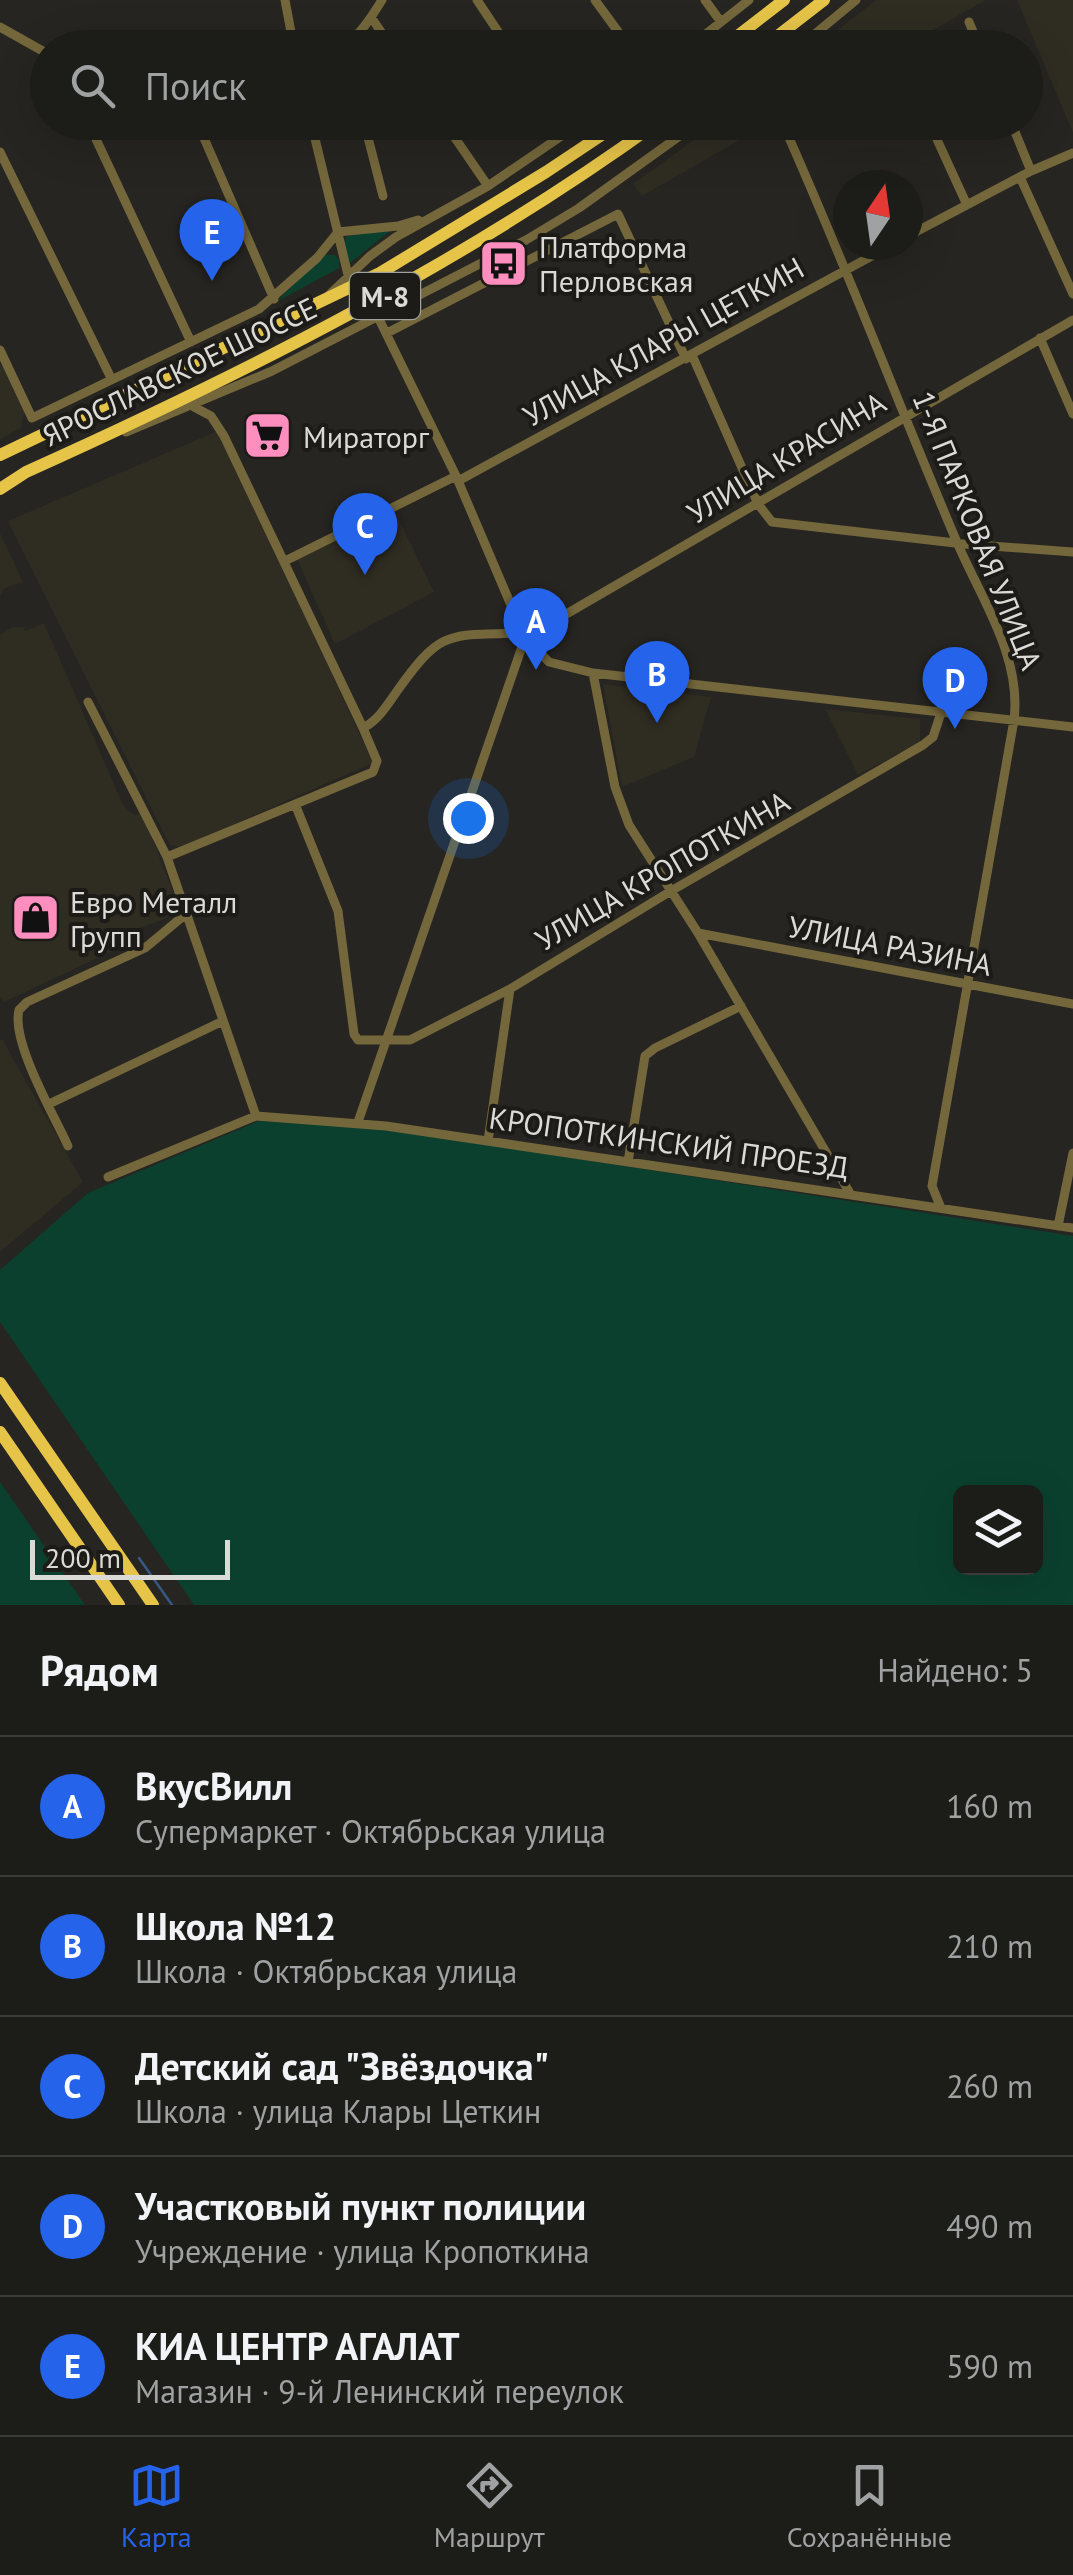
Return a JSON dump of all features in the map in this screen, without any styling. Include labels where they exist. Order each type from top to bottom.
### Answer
[{"type":"highway","points":[[745,30],[784,0]]},
{"type":"highway","points":[[785,30],[824,0]]},
{"type":"highway","name":"ЯРОСЛАВСКОЕ ШОССЕ","points":[[0,456],[318,304],[454,229],[592,140]]},
{"type":"highway","name":"ЯРОСЛАВСКОЕ ШОССЕ","points":[[0,489],[26,472],[373,303],[556,193],[632,140]]},
{"type":"highway","points":[[0,1383],[153,1605]]},
{"type":"highway","points":[[0,1432],[119,1605]]},
{"type":"street","points":[[285,0],[289,30]]},
{"type":"street","points":[[362,30],[382,0]]},
{"type":"street","points":[[476,0],[497,30]]},
{"type":"street","points":[[595,0],[617,30]]},
{"type":"street","points":[[706,0],[721,22]]},
{"type":"street","points":[[711,30],[749,0]]},
{"type":"street","points":[[820,30],[856,0]]},
{"type":"street","points":[[371,18],[379,30]]},
{"type":"street","points":[[969,22],[972,30]]},
{"type":"street","points":[[0,27],[30,44]]},
{"type":"street","points":[[97,140],[192,342]]},
{"type":"street","points":[[205,140],[274,299]]},
{"type":"street","points":[[315,140],[348,276]]},
{"type":"street","points":[[369,140],[383,196]]},
{"type":"street","points":[[456,140],[488,186]]},
{"type":"street","points":[[318,304],[370,256],[428,217],[488,186],[555,140]]},
{"type":"street","points":[[94,442],[154,423],[272,371],[378,317],[539,232],[673,140]]},
{"type":"street","name":"1-Я ПАРКОВАЯ УЛИЦА","points":[[790,140],[1011,667],[1015,694],[1014,720],[932,1186],[941,1208]]},
{"type":"street","points":[[938,140],[967,205]]},
{"type":"street","points":[[1018,140],[1031,171]]},
{"type":"street","points":[[0,152],[111,378]]},
{"type":"street","points":[[923,228],[1073,153]]},
{"type":"street","points":[[1020,177],[1073,294]]},
{"type":"street","points":[[387,333],[618,214],[767,518],[779,524],[1073,552]]},
{"type":"street","points":[[0,350],[32,418],[274,299],[338,232],[398,226],[428,217]]},
{"type":"street","points":[[323,251],[344,254]]},
{"type":"street","name":"УЛИЦА КЛАРЫ ЦЕТКИН","points":[[286,561],[457,478],[689,357],[863,260]]},
{"type":"street","points":[[378,317],[457,478],[524,636],[549,662],[593,673],[1073,726]]},
{"type":"street","name":"УЛИЦА КРАСИНА","points":[[363,728],[376,720],[434,645],[467,635],[524,636],[1073,320]]},
{"type":"street","points":[[1040,338],[1073,414]]},
{"type":"street","points":[[212,416],[214,396]]},
{"type":"street","points":[[167,857],[376,770],[377,760],[224,436],[212,416],[191,406]]},
{"type":"street","points":[[358,1122],[524,636]]},
{"type":"street","points":[[593,673],[615,787],[629,825],[698,933],[851,1195]]},
{"type":"street","points":[[88,702],[167,857],[256,1116],[108,1178]]},
{"type":"street","name":"УЛИЦА КРОПОТКИНА","points":[[385,1042],[410,1040],[510,988],[923,746],[933,737],[942,710]]},
{"type":"street","points":[[295,804],[340,920],[354,1034],[358,1040],[385,1042]]},
{"type":"street","points":[[68,1146],[22,1043],[18,1010],[26,1002],[145,948],[186,913]]},
{"type":"street","name":"УЛИЦА РАЗИНА","points":[[698,933],[1073,1004]]},
{"type":"street","points":[[488,1141],[510,988]]},
{"type":"street","points":[[628,1162],[645,1056],[741,1006]]},
{"type":"street","points":[[48,1104],[223,1021]]},
{"type":"street","name":"КРОПОТКИНСКИЙ ПРОЕЗД","points":[[256,1116],[358,1122],[1073,1228]]},
{"type":"street","points":[[1058,1226],[1073,1153]]},
{"type":"shaded area","points":[[876,0],[986,0],[933,30],[838,30]]},
{"type":"shaded area","points":[[1017,0],[1073,0],[1073,133],[1043,62],[1043,30],[1030,30]]},
{"type":"shaded area","points":[[694,140],[739,140],[642,196],[633,184]]},
{"type":"shaded area","points":[[5,363],[25,407],[21,428],[0,439],[0,365]]},
{"type":"shaded area","points":[[220,430],[373,763],[182,847],[170,845],[8,521]]},
{"type":"shaded area","points":[[396,514],[434,592],[335,644],[297,559]]},
{"type":"shaded area","points":[[0,533],[23,582],[5,588],[0,596]]},
{"type":"shaded area","points":[[44,623],[123,805],[135,816],[142,812],[181,912],[133,931],[136,940],[4,1002],[0,997],[0,635],[13,627],[23,627],[25,631]]},
{"type":"shaded area","points":[[603,684],[711,697],[694,757],[622,787]]},
{"type":"shaded area","points":[[825,709],[920,719],[920,742],[858,775]]},
{"type":"shaded area","points":[[0,1040],[83,1182],[0,1252]]},
{"type":"green space","points":[[394,228],[350,263],[343,242],[347,236]]},
{"type":"green space","points":[[324,255],[335,255],[339,268],[276,302]]},
{"type":"green space","points":[[259,1121],[386,1129],[1073,1236],[1073,1605],[194,1605],[0,1322],[0,1270],[88,1193]]},
{"type":"green space","points":[[0,1482],[85,1605],[0,1605]]},
{"type":"waterway","points":[[139,1558],[172,1605]]},
{"type":"place","name":"Платформа Перловская","points":[[504,263]]},
{"type":"place","name":"КИА ЦЕНТР АГАЛАТ","points":[[212,281]]},
{"type":"place","name":"Мираторг","points":[[268,436]]},
{"type":"place","name":"Детский сад \"Звёздочка\"","points":[[365,575]]},
{"type":"place","name":"ВкусВилл","points":[[536,670]]},
{"type":"place","name":"Школа №12","points":[[657,723]]},
{"type":"place","name":"Участковый пункт полиции","points":[[955,729]]},
{"type":"place","name":"Евро Металл Групп","points":[[35,918]]}]
